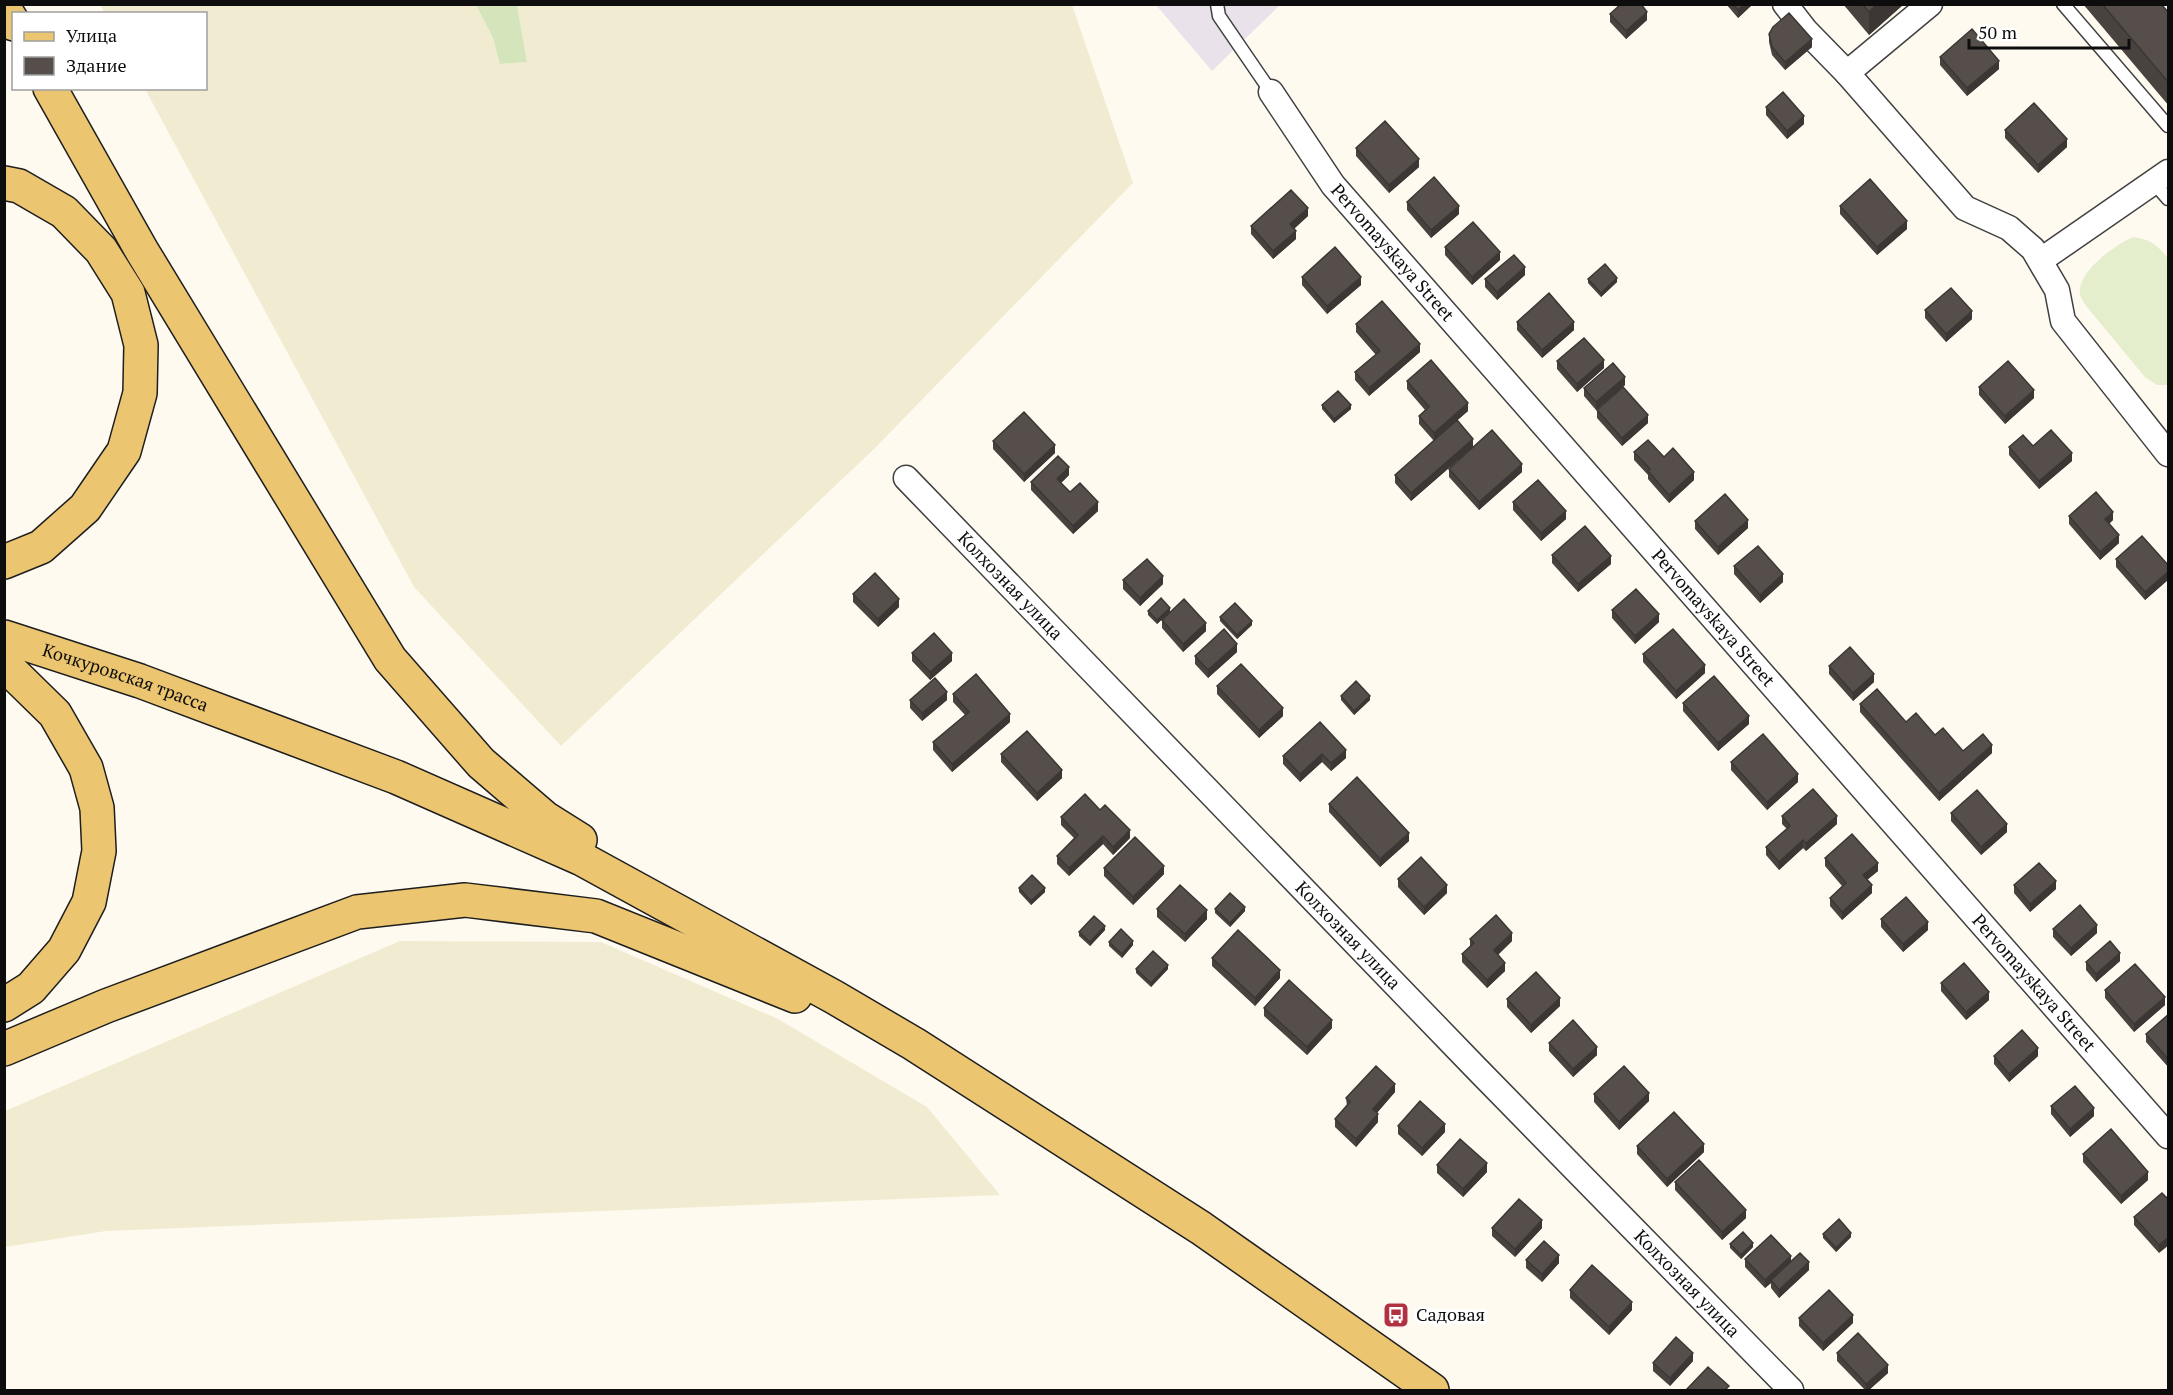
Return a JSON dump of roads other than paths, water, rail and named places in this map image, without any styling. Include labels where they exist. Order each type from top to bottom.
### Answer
[{"type":"main road","points":[[4,8],[12,21]]},
{"type":"main road","points":[[51,90],[142,251],[384,649],[481,763],[545,818],[743,936],[834,997],[914,1044],[1201,1228],[1432,1390]]},
{"type":"main road","points":[[4,183],[19,186],[64,212],[101,250],[128,293],[141,345],[140,393],[124,451],[86,508],[41,547],[4,562]]},
{"type":"main road","name":"Кочкуровская трасса","points":[[4,637],[140,681],[396,777],[582,859],[834,997]]},
{"type":"main road","points":[[4,664],[55,714],[86,768],[97,808],[99,851],[88,902],[64,950],[31,988],[4,1005]]},
{"type":"main road","points":[[4,1049],[106,1006],[357,912],[465,900],[596,916],[914,1044]]},
{"type":"street","points":[[1785,4],[1806,31],[1847,73],[1965,208],[2009,228],[2033,249],[2057,290],[2063,321],[2169,454]]},
{"type":"street","points":[[1847,73],[1930,4]]},
{"type":"street","name":"Pervomayskaya Street","points":[[1271,92],[1334,185],[2169,1136]]},
{"type":"street","points":[[2041,260],[2164,185]]},
{"type":"street","name":"Колхозная улица","points":[[906,478],[1791,1390]]},
{"type":"lane","points":[[1217,4],[1219,16],[1271,92]]},
{"type":"lane","points":[[2063,4],[2169,126]]},
{"type":"place","name":"Садовая","points":[[1396,1315]]}]
